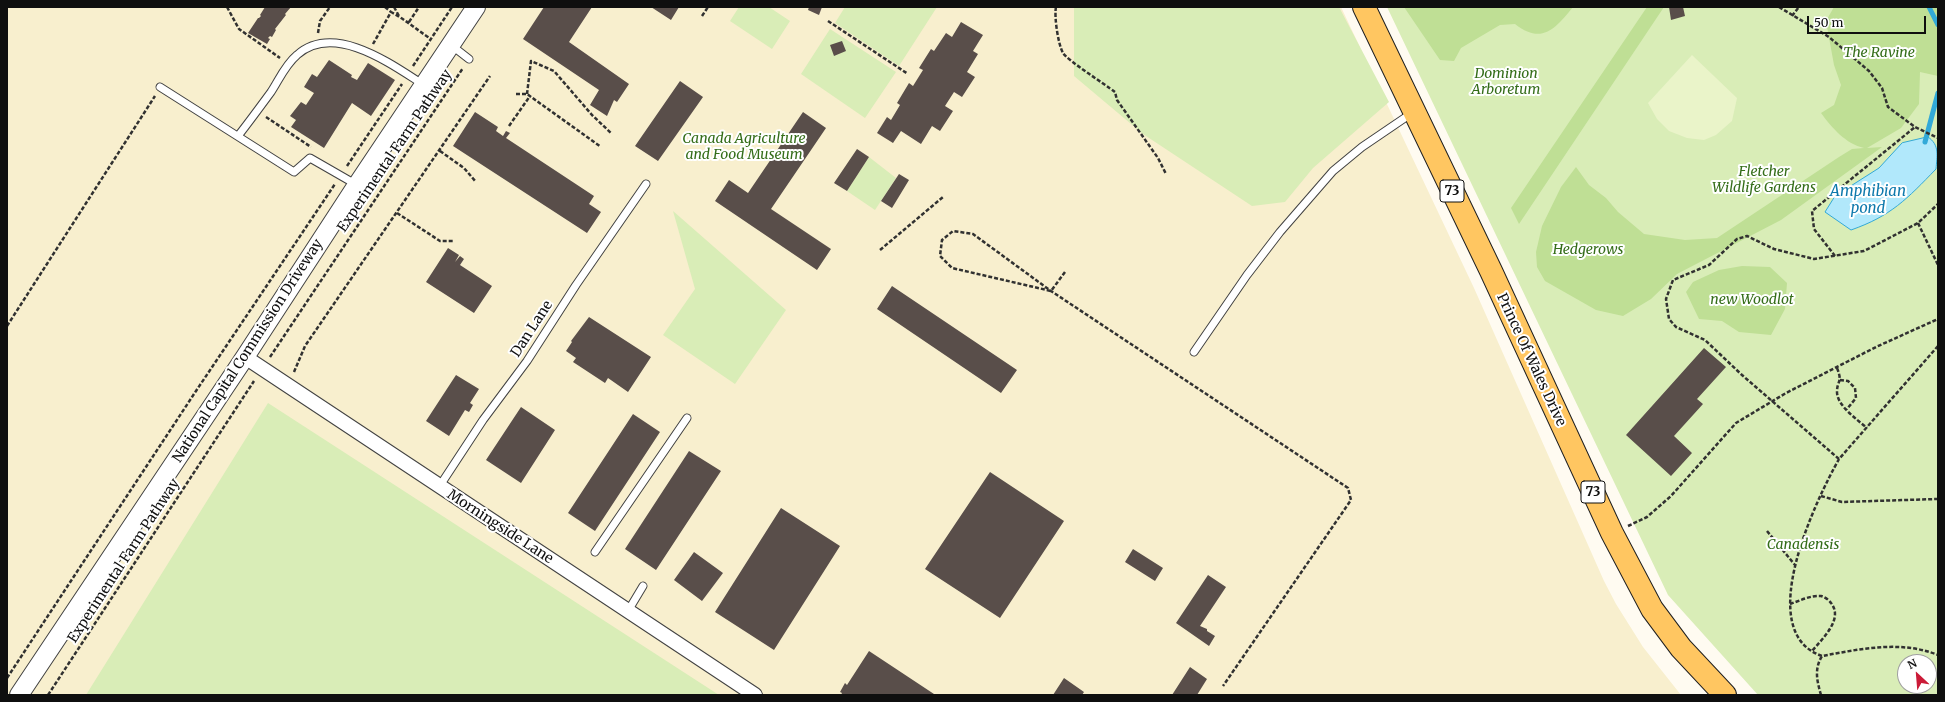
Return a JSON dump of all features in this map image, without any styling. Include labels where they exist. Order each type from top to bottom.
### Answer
[{"type":"main road","name":"Prince Of Wales Drive","points":[[1364,7],[1491,271],[1612,533],[1652,609],[1681,648],[1725,695]]},
{"type":"street","name":"National Capital Commission Driveway","points":[[19,695],[245,357],[357,185],[476,7]]},
{"type":"street","name":"Morningside Lane","points":[[245,357],[755,695]]},
{"type":"lane","points":[[238,136],[297,54],[316,44],[329,43],[369,52],[424,85]]},
{"type":"lane","points":[[450,45],[469,59]]},
{"type":"lane","points":[[160,87],[294,172],[310,158],[357,185]]},
{"type":"lane","points":[[1194,352],[1247,275],[1280,232],[1333,171],[1362,147],[1414,112]]},
{"type":"lane","name":"Dan Lane","points":[[439,487],[483,420],[527,361],[576,285],[646,184]]},
{"type":"lane","points":[[595,552],[686,418]]},
{"type":"lane","points":[[628,611],[643,586]]},
{"type":"path","points":[[227,7],[239,29],[289,64]]},
{"type":"path","points":[[316,44],[320,21],[330,7]]},
{"type":"path","points":[[385,7],[409,22],[431,39]]},
{"type":"path","points":[[394,7],[400,16]]},
{"type":"path","points":[[409,22],[418,7]]},
{"type":"path","points":[[7,678],[191,398],[346,168],[452,7]]},
{"type":"path","points":[[702,16],[708,7]]},
{"type":"path","points":[[1056,7],[1055,12],[1058,34],[1063,53],[1115,92],[1117,100],[1158,158],[1166,174]]},
{"type":"path","points":[[1778,7],[1829,38],[1869,71],[1882,88],[1888,107],[1915,127],[1938,138]]},
{"type":"path","points":[[1792,16],[1799,7]]},
{"type":"path","points":[[369,52],[391,12]]},
{"type":"path","points":[[828,21],[908,74]]},
{"type":"path","name":"Experimental Farm Pathway","points":[[48,695],[262,368],[469,59]]},
{"type":"path","points":[[526,94],[532,61],[554,71],[592,115],[611,133]]},
{"type":"path","points":[[290,387],[296,365],[305,346],[398,213],[490,76]]},
{"type":"path","points":[[7,326],[160,87]]},
{"type":"path","points":[[516,94],[526,94],[530,96],[601,147]]},
{"type":"path","points":[[509,126],[530,96]]},
{"type":"path","points":[[257,111],[315,149]]},
{"type":"path","points":[[1835,256],[1814,229],[1812,211],[1915,127]]},
{"type":"path","points":[[440,150],[464,168],[476,182]]},
{"type":"path","points":[[340,164],[346,168]]},
{"type":"path","points":[[880,250],[943,197]]},
{"type":"path","points":[[1840,459],[1742,375],[1705,340],[1676,327],[1669,319],[1666,299],[1673,280],[1709,265],[1737,239],[1747,236],[1774,249],[1814,259],[1864,251],[1918,223],[1938,204]]},
{"type":"path","points":[[398,213],[440,241],[454,241]]},
{"type":"path","points":[[1918,223],[1938,265]]},
{"type":"path","points":[[1050,291],[952,268],[940,256],[942,240],[953,231],[973,234],[1050,291],[1348,488],[1351,500],[1223,686]]},
{"type":"path","points":[[1050,291],[1065,272]]},
{"type":"path","points":[[1612,533],[1647,517],[1671,496],[1736,423],[1837,367],[1876,347],[1938,319]]},
{"type":"path","points":[[1938,346],[1840,459],[1827,480],[1797,556],[1790,604],[1792,625],[1796,637],[1800,643],[1822,656],[1870,647],[1918,649],[1938,655]]},
{"type":"path","points":[[1837,367],[1840,380],[1837,394],[1842,404],[1867,428]]},
{"type":"path","points":[[1840,380],[1848,381],[1856,388],[1856,398],[1847,409]]},
{"type":"path","points":[[1821,496],[1842,502],[1938,499]]},
{"type":"path","points":[[1767,531],[1795,566]]},
{"type":"path","points":[[1790,604],[1821,596],[1828,599],[1833,605],[1836,613],[1834,620],[1827,633],[1812,651]]},
{"type":"path","points":[[1821,695],[1817,674],[1817,664],[1822,656]]},
{"type":"green space","name":"Canada Agriculture and Food Museum","points":[[7,7],[1341,7],[1474,288],[1604,581],[1616,604],[1643,647],[1681,695],[7,695]]},
{"type":"green space","points":[[739,7],[769,7],[790,21],[772,49],[730,21]]},
{"type":"green space","points":[[845,7],[937,7],[899,66],[835,23]]},
{"type":"green space","points":[[1074,7],[1339,7],[1389,102],[1313,168],[1285,202],[1252,206],[1143,134],[1074,76]]},
{"type":"green space","points":[[1387,7],[1938,7],[1938,695],[1758,695],[1668,595]]},
{"type":"green space","points":[[1404,7],[1573,7],[1554,28],[1540,34],[1525,30],[1515,24],[1500,25],[1461,48],[1454,61],[1440,60]]},
{"type":"green space","points":[[1647,7],[1664,7],[1519,224],[1511,208]]},
{"type":"green space","points":[[1834,7],[1938,7],[1938,76],[1920,72],[1919,104],[1901,128],[1867,148],[1882,147],[1781,220],[1677,274],[1651,299],[1623,316],[1596,310],[1545,281],[1537,267],[1536,252],[1542,226],[1561,187],[1576,167],[1589,185],[1606,198],[1618,212],[1644,234],[1685,240],[1717,238],[1852,149],[1864,148],[1851,143],[1840,135],[1821,113],[1834,105],[1841,85],[1834,65],[1826,21]]},
{"type":"green space","points":[[830,29],[896,72],[865,118],[801,74]]},
{"type":"green space","points":[[1692,55],[1737,98],[1732,121],[1716,135],[1704,140],[1687,138],[1669,131],[1657,119],[1648,103]]},
{"type":"green space","points":[[869,157],[896,178],[875,210],[847,191]]},
{"type":"green space","points":[[673,211],[786,310],[735,384],[663,335],[695,289]]},
{"type":"green space","name":"new Woodlot","points":[[1742,266],[1770,267],[1787,283],[1785,309],[1771,335],[1739,332],[1722,321],[1699,319],[1686,292],[1693,282],[1719,270]]},
{"type":"green space","points":[[268,403],[719,695],[86,695]]},
{"type":"water","name":"Amphibian pond","points":[[1928,137],[1932,140],[1937,151],[1936,169],[1898,206],[1877,219],[1851,230],[1825,212],[1835,196],[1879,168],[1902,143]]},
{"type":"building","points":[[265,7],[291,7],[275,29],[276,30],[272,37],[270,36],[268,38],[270,39],[267,44],[248,33],[261,16],[260,15]]},
{"type":"building","points":[[544,7],[592,7],[569,42],[629,84],[617,102],[614,100],[607,116],[590,105],[599,90],[523,39]]},
{"type":"building","points":[[651,7],[679,7],[671,20]]},
{"type":"building","points":[[809,7],[822,7],[819,15],[808,10]]},
{"type":"building","points":[[1669,7],[1683,7],[1685,16],[1671,20]]},
{"type":"building","points":[[961,22],[983,35],[973,51],[978,54],[967,72],[975,77],[962,97],[954,92],[945,106],[953,111],[940,131],[932,126],[921,144],[901,131],[893,143],[877,133],[887,117],[891,120],[900,105],[897,103],[909,83],[913,86],[923,70],[919,68],[931,49],[934,51],[946,33],[952,37]]},
{"type":"building","points":[[842,41],[846,51],[834,56],[830,45]]},
{"type":"building","points":[[329,60],[357,80],[368,63],[395,80],[371,116],[352,103],[324,148],[291,127],[296,120],[290,116],[301,102],[306,105],[314,93],[304,87],[312,74],[317,77]]},
{"type":"building","points":[[680,81],[703,97],[658,161],[635,146]]},
{"type":"building","points":[[475,112],[498,127],[496,131],[503,136],[506,131],[510,133],[506,138],[594,196],[589,204],[601,212],[587,233],[453,146]]},
{"type":"building","points":[[803,112],[826,128],[771,209],[831,249],[817,270],[715,201],[729,180],[748,193]]},
{"type":"building","points":[[857,149],[869,157],[847,191],[834,183]]},
{"type":"building","points":[[899,174],[909,180],[892,208],[881,201]]},
{"type":"building","points":[[448,248],[459,255],[455,262],[460,256],[464,259],[460,265],[492,286],[474,313],[426,282]]},
{"type":"building","points":[[892,286],[1017,370],[1001,393],[877,309]]},
{"type":"building","points":[[589,317],[651,357],[628,392],[608,378],[605,383],[573,362],[576,358],[566,351],[572,342],[571,341]]},
{"type":"building","points":[[1704,348],[1726,367],[1697,399],[1703,404],[1674,436],[1692,453],[1671,476],[1626,435]]},
{"type":"building","points":[[456,375],[479,389],[470,403],[473,405],[469,412],[465,410],[449,436],[426,421]]},
{"type":"building","points":[[521,407],[555,430],[521,483],[486,460]]},
{"type":"building","points":[[633,414],[660,432],[595,531],[568,513]]},
{"type":"building","points":[[689,451],[721,471],[656,570],[625,549]]},
{"type":"building","points":[[990,472],[1064,521],[1000,618],[925,569]]},
{"type":"building","points":[[781,508],[840,546],[774,650],[715,612]]},
{"type":"building","points":[[1133,549],[1163,568],[1155,581],[1125,562]]},
{"type":"building","points":[[694,552],[723,573],[702,601],[674,580]]},
{"type":"building","points":[[1208,575],[1226,587],[1200,626],[1207,629],[1207,631],[1215,636],[1209,646],[1176,623]]},
{"type":"building","points":[[869,651],[934,694],[841,695],[842,693],[840,692],[845,683],[847,685]]},
{"type":"building","points":[[1190,667],[1207,679],[1197,695],[1172,695]]},
{"type":"building","points":[[1064,678],[1084,692],[1082,695],[1053,695]]},
{"type":"waterway","points":[[1929,7],[1938,25]]},
{"type":"waterway","points":[[1925,142],[1938,93]]},
{"type":"park label","name":"The Ravine","points":[[1879,53]]},
{"type":"park label","name":"Dominion Arboretum","points":[[1506,82]]},
{"type":"park label","name":"Fletcher Wildlife Gardens","points":[[1764,180]]},
{"type":"park label","name":"Hedgerows","points":[[1588,250]]},
{"type":"park label","name":"Canadensis","points":[[1803,545]]}]
